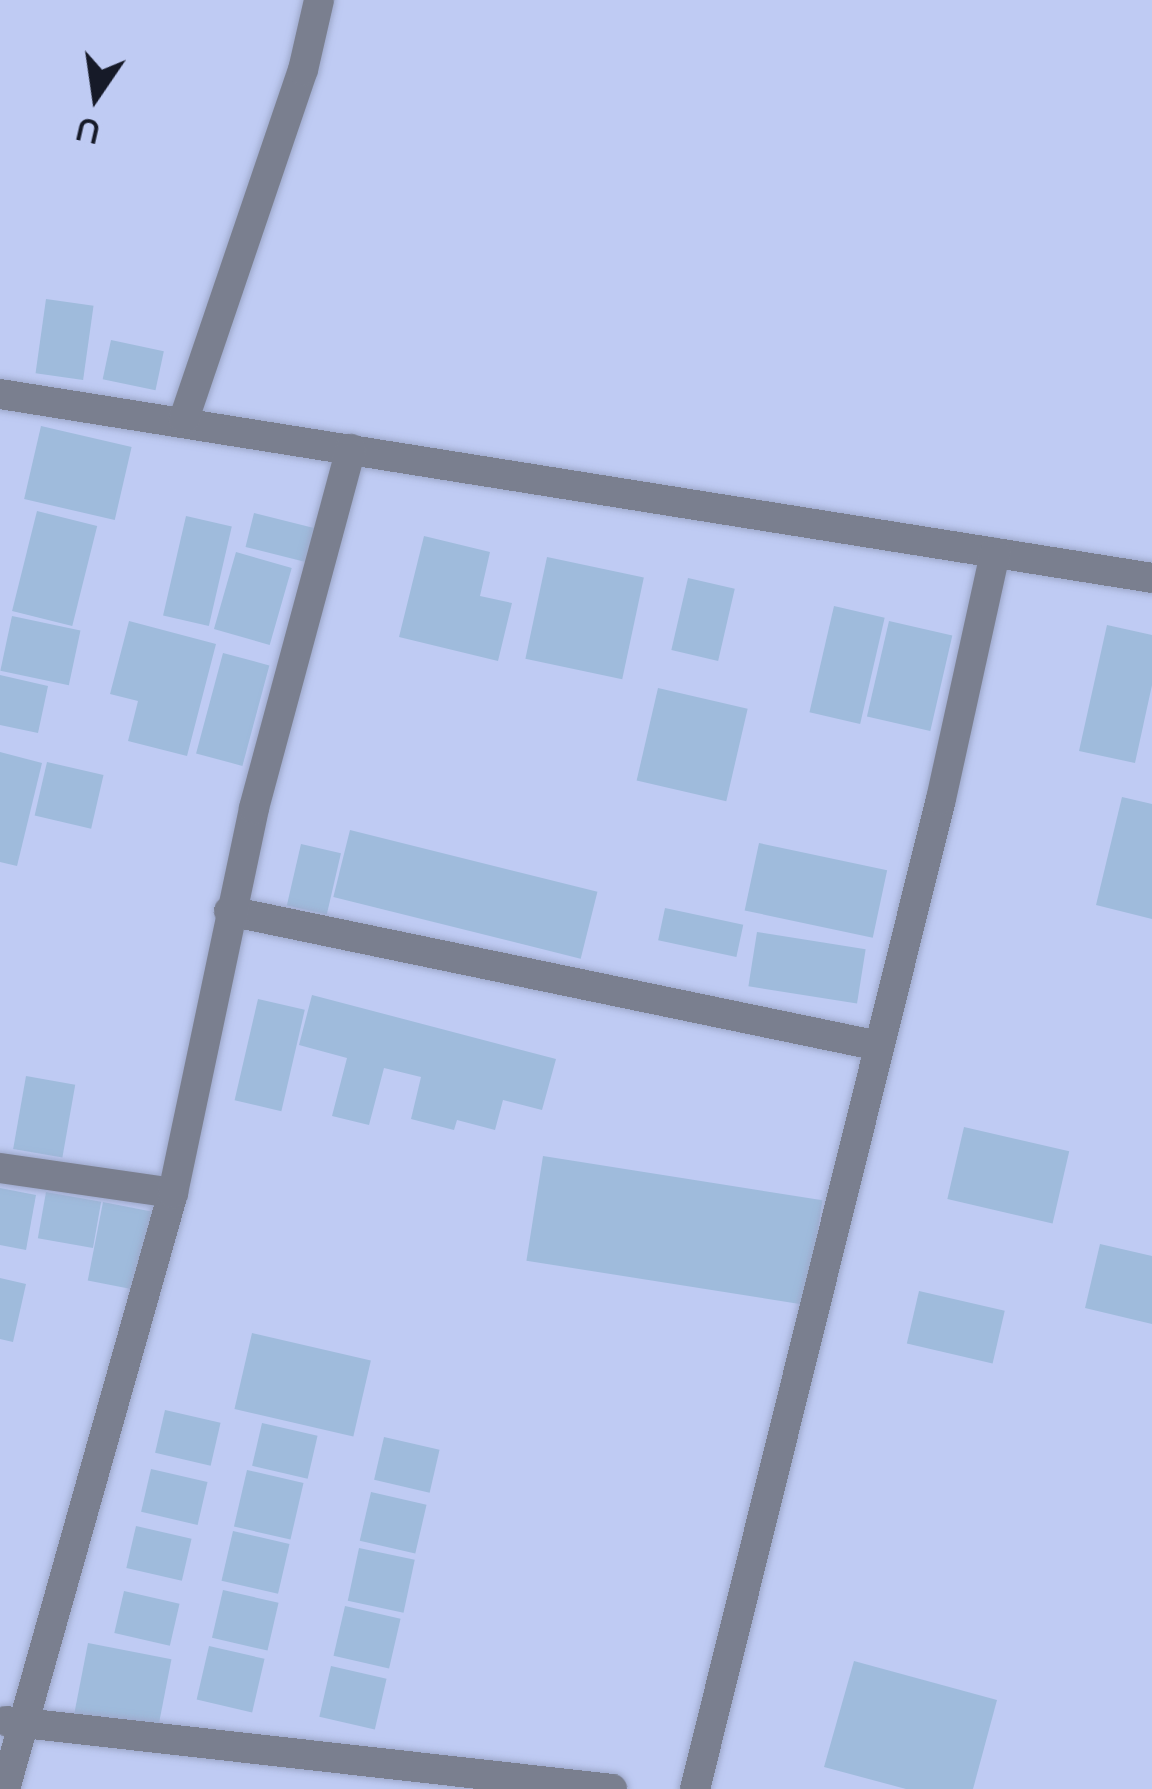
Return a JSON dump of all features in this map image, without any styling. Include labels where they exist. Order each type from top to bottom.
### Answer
[{"type":"street","points":[[184,418],[304,70],[319,0]]},
{"type":"street","points":[[0,394],[184,418],[1152,578]]},
{"type":"street","points":[[5,1789],[10,1721],[173,1193],[229,911],[351,448]]},
{"type":"street","points":[[694,1789],[879,1046],[995,553]]},
{"type":"street","points":[[229,911],[879,1046]]},
{"type":"street","points":[[0,1168],[173,1193]]},
{"type":"street","points":[[10,1721],[612,1789]]},
{"type":"building","points":[[46,299],[94,306],[83,380],[36,373]]},
{"type":"building","points":[[111,340],[164,351],[156,390],[103,379]]},
{"type":"building","points":[[41,426],[132,447],[115,520],[24,499]]},
{"type":"building","points":[[37,511],[97,526],[72,626],[12,611]]},
{"type":"building","points":[[254,513],[322,530],[313,564],[246,547]]},
{"type":"building","points":[[186,516],[232,527],[209,626],[163,615]]},
{"type":"building","points":[[424,536],[490,552],[480,596],[512,603],[498,661],[399,637]]},
{"type":"building","points":[[236,552],[292,568],[270,645],[214,629]]},
{"type":"building","points":[[547,557],[644,578],[622,679],[525,659]]},
{"type":"building","points":[[688,578],[735,589],[718,661],[671,650]]},
{"type":"building","points":[[834,606],[885,618],[860,724],[809,712]]},
{"type":"building","points":[[12,616],[80,631],[69,685],[0,671]]},
{"type":"building","points":[[129,621],[216,644],[187,756],[128,741],[138,701],[110,694]]},
{"type":"building","points":[[889,621],[952,636],[930,731],[867,716]]},
{"type":"building","points":[[1107,625],[1152,635],[1152,685],[1135,763],[1079,751]]},
{"type":"building","points":[[223,653],[269,665],[242,766],[196,753]]},
{"type":"building","points":[[0,675],[48,686],[38,733],[0,725]]},
{"type":"building","points":[[658,688],[748,709],[726,801],[637,781]]},
{"type":"building","points":[[0,752],[42,763],[17,866],[0,862]]},
{"type":"building","points":[[47,762],[104,775],[91,829],[35,816]]},
{"type":"building","points":[[1122,797],[1152,804],[1152,919],[1096,905]]},
{"type":"building","points":[[350,830],[597,892],[581,959],[333,897]]},
{"type":"building","points":[[759,843],[887,870],[873,938],[745,910]]},
{"type":"building","points":[[301,844],[341,853],[327,915],[287,905]]},
{"type":"building","points":[[665,908],[743,925],[736,957],[658,940]]},
{"type":"building","points":[[757,932],[866,949],[857,1004],[748,986]]},
{"type":"building","points":[[312,995],[556,1059],[542,1110],[503,1100],[495,1130],[457,1120],[454,1130],[411,1119],[421,1077],[384,1068],[369,1125],[332,1116],[347,1058],[299,1045]]},
{"type":"building","points":[[258,999],[305,1010],[281,1111],[235,1100]]},
{"type":"building","points":[[26,1076],[75,1085],[62,1158],[13,1149]]},
{"type":"building","points":[[964,1127],[1069,1151],[1053,1223],[947,1199]]},
{"type":"building","points":[[543,1156],[823,1200],[806,1305],[526,1261]]},
{"type":"building","points":[[0,1188],[36,1195],[26,1250],[0,1245]]},
{"type":"building","points":[[46,1192],[101,1202],[93,1248],[38,1238]]},
{"type":"building","points":[[103,1202],[154,1212],[139,1290],[88,1281]]},
{"type":"building","points":[[1100,1244],[1152,1256],[1152,1324],[1085,1308]]},
{"type":"building","points":[[0,1278],[26,1284],[13,1342],[0,1339]]},
{"type":"building","points":[[919,1291],[1005,1311],[993,1363],[907,1344]]},
{"type":"building","points":[[252,1333],[371,1360],[353,1436],[234,1409]]},
{"type":"building","points":[[165,1410],[221,1423],[211,1466],[155,1453]]},
{"type":"building","points":[[262,1423],[318,1436],[308,1479],[252,1466]]},
{"type":"building","points":[[384,1437],[440,1450],[430,1493],[374,1480]]},
{"type":"building","points":[[151,1469],[208,1482],[198,1525],[141,1512]]},
{"type":"building","points":[[247,1470],[304,1483],[290,1540],[234,1527]]},
{"type":"building","points":[[371,1492],[427,1505],[415,1554],[360,1541]]},
{"type":"building","points":[[136,1526],[192,1539],[182,1581],[126,1568]]},
{"type":"building","points":[[233,1531],[290,1544],[278,1594],[222,1581]]},
{"type":"building","points":[[359,1548],[415,1560],[404,1613],[348,1601]]},
{"type":"building","points":[[223,1590],[279,1603],[268,1651],[212,1638]]},
{"type":"building","points":[[124,1591],[180,1604],[170,1646],[114,1633]]},
{"type":"building","points":[[345,1606],[401,1619],[389,1669],[334,1656]]},
{"type":"building","points":[[88,1643],[171,1659],[158,1730],[74,1714]]},
{"type":"building","points":[[209,1646],[265,1659],[252,1712],[197,1700]]},
{"type":"building","points":[[854,1661],[997,1700],[973,1789],[906,1789],[824,1767]]},
{"type":"building","points":[[331,1666],[387,1679],[375,1729],[319,1717]]}]
